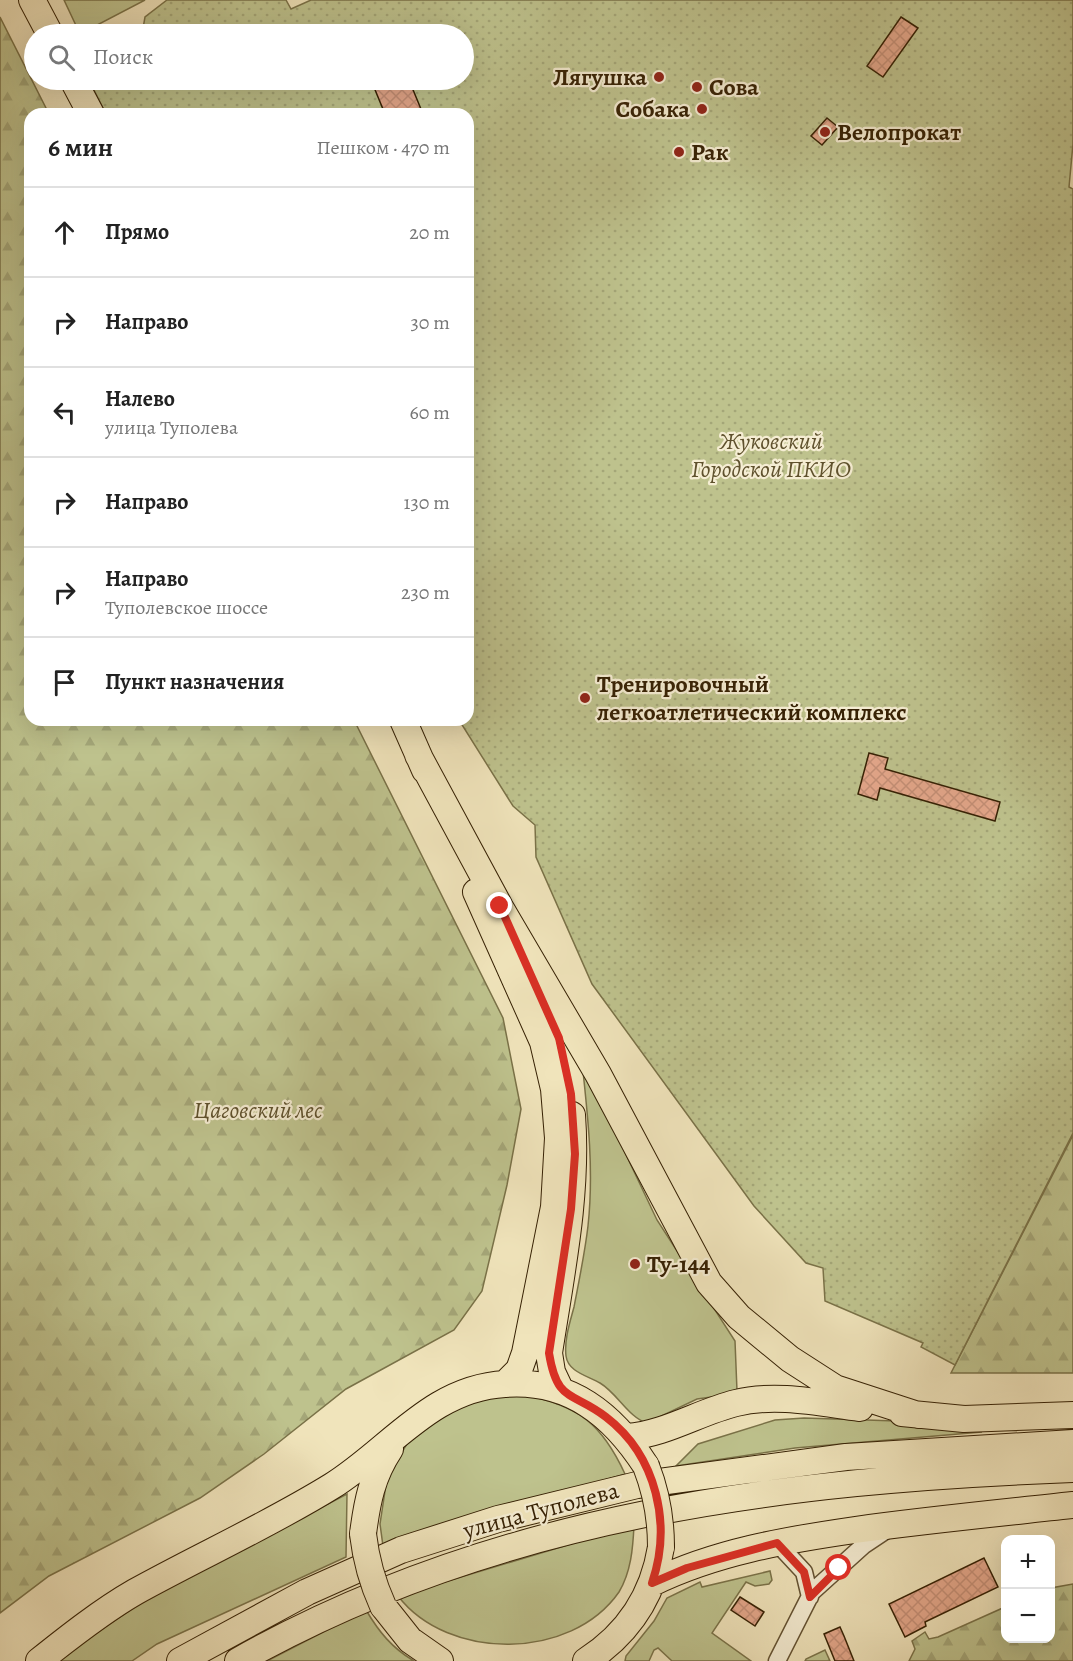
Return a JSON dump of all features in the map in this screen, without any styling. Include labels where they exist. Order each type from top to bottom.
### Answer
[{"type":"main road","points":[[32,0],[45,24]]},
{"type":"main road","points":[[78,90],[88,108]]},
{"type":"main road","points":[[406,726],[543,1042],[554,1089],[558,1138],[554,1207],[525,1353],[519,1370],[506,1383]]},
{"type":"main road","points":[[418,755],[500,906],[598,1074],[709,1283],[739,1317],[790,1359],[826,1382],[873,1403],[918,1416]]},
{"type":"main road","points":[[500,906],[559,1038],[571,1094],[575,1154],[571,1209],[549,1353],[552,1372],[561,1391]]},
{"type":"main road","points":[[39,1661],[133,1593],[331,1487],[363,1466],[421,1415],[447,1399],[475,1388],[506,1383],[561,1391],[586,1402],[608,1418],[627,1437],[646,1466],[658,1501],[661,1547],[652,1583],[640,1608],[624,1631],[586,1661]]},
{"type":"main road","points":[[627,1437],[646,1435],[736,1403],[763,1399],[803,1401],[918,1416],[964,1419],[1073,1415]]},
{"type":"main road","points":[[399,1436],[379,1465],[367,1498],[363,1534],[368,1567],[383,1606],[410,1640],[440,1661]]},
{"type":"main road","name":"улица Туполева","points":[[180,1661],[308,1592],[401,1550],[498,1519],[637,1485],[846,1457],[1073,1443]]},
{"type":"main road","name":"улица Туполева","points":[[238,1661],[326,1615],[408,1582],[510,1547],[581,1526],[762,1493],[862,1480],[1073,1469]]},
{"type":"main road","points":[[652,1583],[687,1568],[777,1543],[894,1525],[1073,1505]]},
{"type":"street","points":[[777,1661],[810,1597],[853,1556],[894,1525]]},
{"type":"street","points":[[777,1543],[804,1572],[810,1597]]},
{"type":"green space","points":[[64,0],[145,0],[99,24],[75,24]]},
{"type":"green space","name":"Жуковский Городской ПКИО","points":[[167,0],[286,0],[291,9],[311,0],[1073,0],[1073,144],[1069,187],[1073,189],[1073,1133],[955,1365],[921,1347],[923,1343],[825,1301],[823,1268],[806,1263],[754,1206],[592,984],[536,857],[535,825],[513,806],[463,726],[474,726],[474,108],[103,108],[94,90],[474,90],[474,24],[144,24],[145,17]]},
{"type":"green space","name":"Цаговский лес","points":[[0,17],[24,65],[24,90],[37,90],[46,108],[24,108],[24,726],[357,726],[503,1018],[521,1109],[507,1185],[482,1291],[454,1330],[346,1389],[264,1454],[200,1498],[49,1576],[0,1613]]},
{"type":"green space","points":[[582,1062],[657,1220],[735,1341],[737,1391],[697,1399],[647,1423],[634,1416],[606,1387],[574,1370],[566,1356],[569,1325],[584,1256],[590,1205],[590,1144]]},
{"type":"green space","points":[[1073,1135],[1073,1373],[951,1373]]},
{"type":"green space","points":[[525,1395],[560,1405],[587,1420],[607,1442],[625,1474],[383,1546],[380,1524],[387,1478],[412,1435],[478,1397]]},
{"type":"green space","points":[[804,1418],[897,1421],[982,1432],[795,1448],[676,1466],[698,1444],[775,1420]]},
{"type":"green space","points":[[347,1494],[346,1557],[157,1644],[132,1661],[55,1661],[151,1596]]},
{"type":"green space","points":[[634,1525],[629,1568],[619,1592],[598,1615],[571,1631],[541,1641],[509,1644],[477,1641],[447,1632],[420,1617],[398,1596]]},
{"type":"green space","points":[[770,1571],[772,1580],[769,1584],[755,1586],[746,1582],[712,1633],[751,1661],[672,1661],[658,1648],[654,1650],[649,1661],[625,1661],[626,1656],[654,1621],[667,1598],[700,1582],[702,1587]]},
{"type":"green space","points":[[1073,1584],[1073,1661],[909,1661],[915,1649],[912,1641],[925,1632],[929,1639],[938,1637],[1001,1609],[1001,1643],[1055,1643],[1055,1587]]},
{"type":"green space","points":[[366,1610],[387,1639],[414,1661],[267,1661]]},
{"type":"green space","points":[[825,1650],[830,1661],[805,1661],[806,1659]]},
{"type":"building","points":[[901,17],[918,28],[883,77],[867,66]]},
{"type":"building","points":[[375,90],[413,90],[421,108],[383,108]]},
{"type":"building","name":"Велопрокат","points":[[827,118],[838,127],[822,145],[811,136]]},
{"type":"building","points":[[869,753],[888,758],[885,769],[1000,802],[995,821],[880,788],[877,800],[858,794]]},
{"type":"building","points":[[984,1558],[998,1587],[925,1622],[926,1626],[905,1637],[889,1604]]},
{"type":"building","points":[[740,1597],[764,1612],[755,1626],[731,1610]]},
{"type":"building","points":[[840,1627],[854,1661],[835,1661],[824,1634]]},
{"type":"place","name":"Лягушка","points":[[659,77]]},
{"type":"place","name":"Сова","points":[[697,87]]},
{"type":"place","name":"Собака","points":[[702,109]]},
{"type":"place","name":"Велопрокат","points":[[825,132]]},
{"type":"place","name":"Рак","points":[[679,152]]},
{"type":"place","name":"Тренировочный легкоатлетический комплекс","points":[[585,698]]},
{"type":"place","name":"Ty-144","points":[[635,1264]]},
{"type":"route","points":[[500,906],[559,1038],[571,1094],[575,1154],[571,1209],[549,1353],[552,1372],[561,1391],[586,1402],[608,1418],[627,1437],[646,1466],[656,1492],[661,1519],[661,1547],[652,1583],[687,1568],[777,1543],[804,1572],[810,1597],[812,1592],[839,1568]]}]
